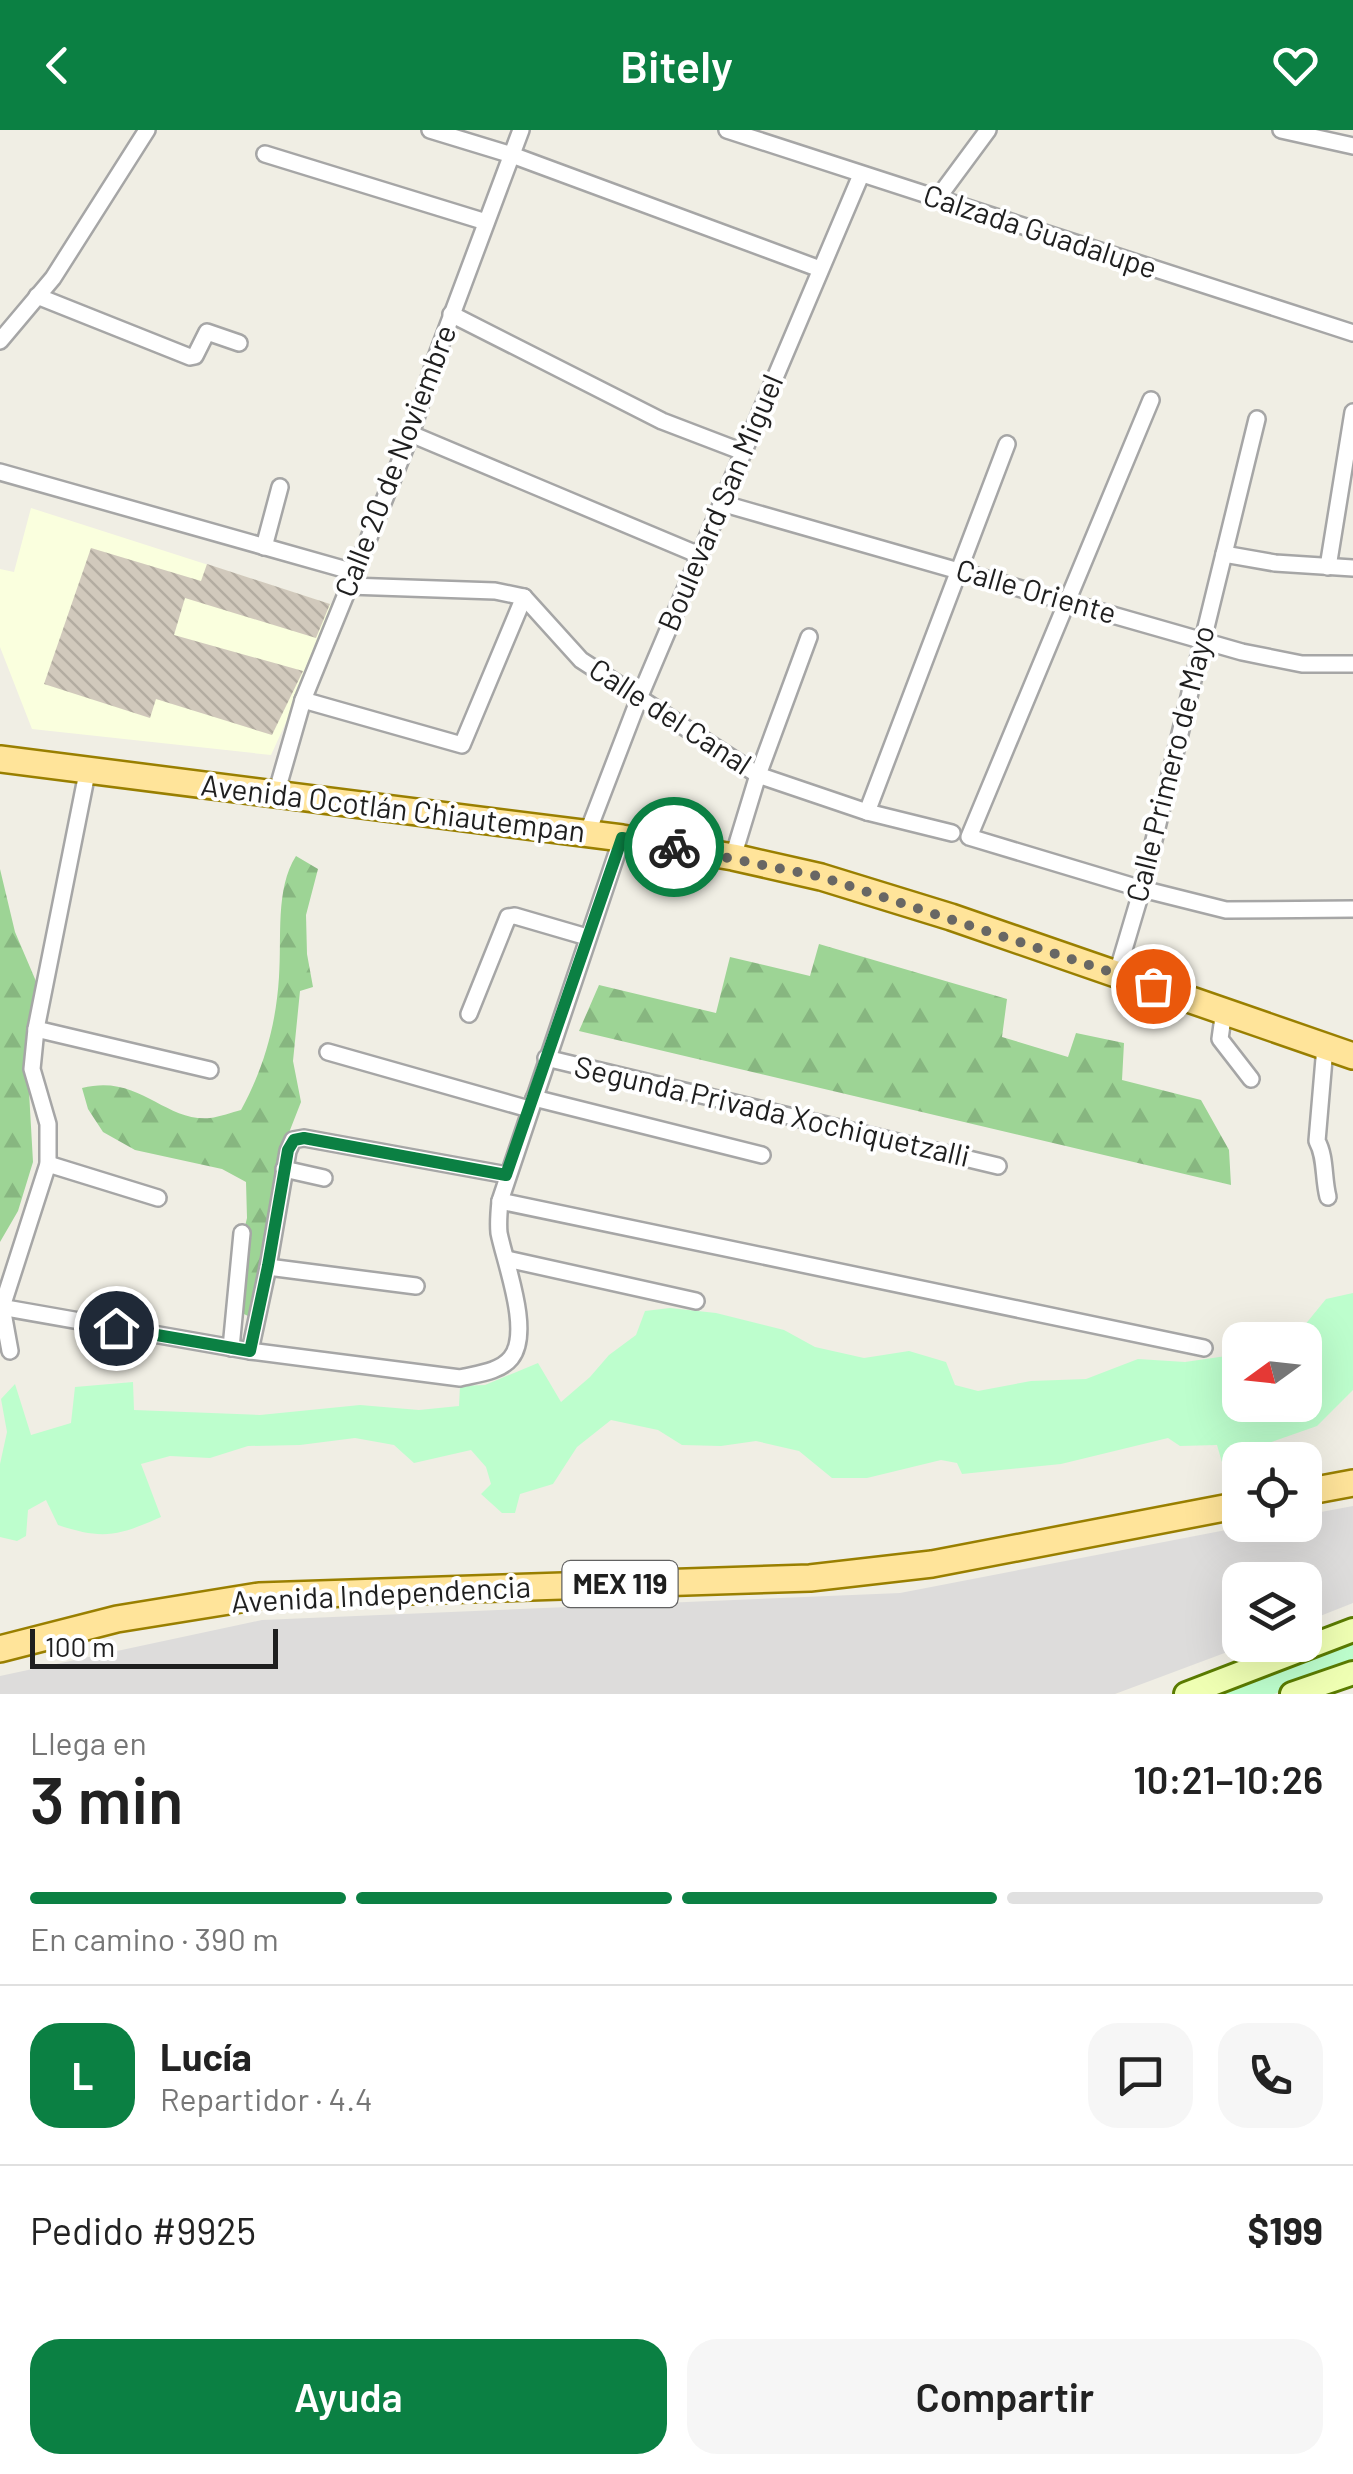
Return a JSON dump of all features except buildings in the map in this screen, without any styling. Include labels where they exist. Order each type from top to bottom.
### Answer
[{"type":"main road","name":"Avenida Ocotlán Chiautempan","points":[[0,759],[622,838],[733,857],[822,877],[1117,973],[1353,1056]]},
{"type":"main road","points":[[1322,1488],[1353,1482]]},
{"type":"main road","points":[[1322,1505],[1353,1499]]},
{"type":"main road","name":"Avenida Independencia","points":[[0,1649],[117,1618],[259,1596],[879,1573],[1222,1509]]},
{"type":"main road","name":"Avenida Independencia","points":[[0,1662],[128,1632],[262,1612],[392,1604],[678,1600],[900,1584],[1222,1525]]},
{"type":"main road","points":[[1186,1694],[1351,1635]]},
{"type":"main road","points":[[1292,1694],[1353,1672]]},
{"type":"street","points":[[0,341],[53,278],[148,130]]},
{"type":"street","points":[[430,130],[512,155],[820,270]]},
{"type":"street","name":"Calle 20 de Noviembre","points":[[276,794],[304,700],[411,434],[521,130]]},
{"type":"street","name":"Calzada Guadalupe","points":[[727,130],[1353,333]]},
{"type":"street","points":[[938,199],[988,130]]},
{"type":"street","points":[[1282,130],[1353,146]]},
{"type":"street","points":[[264,154],[486,222]]},
{"type":"street","name":"Boulevard San Miguel","points":[[587,834],[640,696],[861,174]]},
{"type":"street","points":[[37,296],[190,357],[196,356],[207,332],[238,343]]},
{"type":"street","points":[[452,314],[662,421],[742,452]]},
{"type":"street","points":[[1151,400],[969,837],[1226,910],[1353,908]]},
{"type":"street","points":[[1328,568],[1353,412]]},
{"type":"street","name":"Calle Primero de Mayo","points":[[1117,973],[1142,889],[1257,419]]},
{"type":"street","points":[[411,434],[699,556]]},
{"type":"street","points":[[868,812],[1007,444]]},
{"type":"street","points":[[0,472],[264,546],[352,579],[524,596],[462,745],[304,700]]},
{"type":"street","points":[[264,546],[280,487]]},
{"type":"street","name":"Calle Oriente","points":[[721,503],[1274,660],[1353,664]]},
{"type":"street","points":[[1224,554],[1275,564],[1353,568]]},
{"type":"street","name":"Calle del Canal","points":[[524,596],[581,660],[758,776],[868,812],[952,833]]},
{"type":"street","points":[[733,857],[809,637]]},
{"type":"street","points":[[10,1351],[1,1307],[48,1164],[48,1124],[32,1069],[36,1029],[88,768]]},
{"type":"street","points":[[1,1307],[250,1351],[460,1378],[490,1371],[510,1360],[520,1339],[508,1259],[499,1232],[500,1201],[622,838]]},
{"type":"street","points":[[468,1014],[508,917],[587,937]]},
{"type":"street","points":[[1224,1010],[1220,1039],[1251,1079]]},
{"type":"street","points":[[36,1029],[210,1070]]},
{"type":"street","points":[[1325,1046],[1316,1140],[1323,1152],[1322,1175],[1328,1198]]},
{"type":"street","points":[[328,1052],[532,1104],[762,1155]]},
{"type":"street","name":"Segunda Privada Xochiquetzalli","points":[[546,1058],[998,1166]]},
{"type":"street","points":[[250,1351],[284,1169],[294,1140],[304,1138],[506,1175]]},
{"type":"street","points":[[48,1164],[158,1198]]},
{"type":"street","points":[[284,1169],[324,1178]]},
{"type":"street","points":[[500,1201],[1204,1348]]},
{"type":"street","points":[[231,1348],[242,1233]]},
{"type":"street","points":[[508,1259],[696,1301]]},
{"type":"street","points":[[268,1266],[416,1286]]},
{"type":"shaded area","points":[[31,508],[339,607],[271,755],[32,729],[0,647],[0,569],[14,572]]},
{"type":"shaded area","points":[[1353,1506],[1353,1603],[1322,1615],[1322,1562],[1222,1562],[1222,1654],[1115,1694],[0,1694],[0,1676],[262,1620],[900,1593],[1222,1531],[1222,1542],[1322,1542],[1322,1512]]},
{"type":"green space","points":[[296,856],[318,869],[306,915],[313,987],[300,991],[293,1061],[301,1102],[283,1148],[272,1233],[250,1317],[236,1310],[231,1284],[247,1218],[246,1182],[222,1169],[135,1150],[103,1132],[88,1109],[82,1088],[120,1087],[194,1117],[241,1110],[272,1029],[282,899]]},
{"type":"green space","points":[[0,869],[15,932],[38,986],[27,1056],[33,1162],[18,1211],[0,1242]]},
{"type":"green space","points":[[819,944],[1007,999],[1002,1037],[1068,1057],[1076,1033],[1124,1043],[1122,1080],[1201,1100],[1229,1150],[1231,1185],[579,1031],[599,985],[716,1013],[730,957],[810,976]]},
{"type":"green space","points":[[1353,1293],[1353,1390],[1322,1421],[1322,1322],[1307,1322],[1326,1299]]},
{"type":"green space","points":[[670,1308],[716,1313],[784,1330],[815,1347],[864,1358],[909,1351],[946,1362],[955,1385],[978,1391],[1031,1381],[1086,1379],[1138,1359],[1185,1362],[1222,1357],[1222,1422],[1321,1422],[1272,1442],[1222,1442],[1222,1462],[1217,1445],[1180,1446],[1168,1438],[1061,1464],[962,1474],[957,1463],[941,1460],[867,1478],[832,1478],[799,1451],[756,1441],[721,1446],[682,1445],[658,1430],[611,1420],[577,1447],[553,1484],[520,1494],[515,1513],[502,1513],[481,1494],[491,1484],[486,1467],[471,1450],[414,1463],[394,1445],[355,1438],[248,1446],[210,1458],[170,1456],[141,1464],[161,1517],[133,1528],[99,1534],[58,1525],[46,1500],[28,1510],[26,1536],[17,1541],[0,1537],[0,1464],[7,1432],[1,1399],[15,1384],[31,1435],[71,1423],[75,1387],[133,1382],[134,1410],[260,1415],[360,1405],[419,1410],[459,1406],[460,1386],[485,1385],[538,1363],[561,1402],[609,1355],[636,1335],[645,1311]]},
{"type":"green space","points":[[1353,1638],[1353,1667],[1274,1694],[1212,1694],[1293,1662],[1322,1662],[1322,1650]]},
{"type":"way so far","points":[[674,847],[822,877],[1153,986]]},
{"type":"route","points":[[116,1328],[250,1351],[288,1150],[294,1140],[304,1138],[506,1175],[622,838],[674,847]]}]
